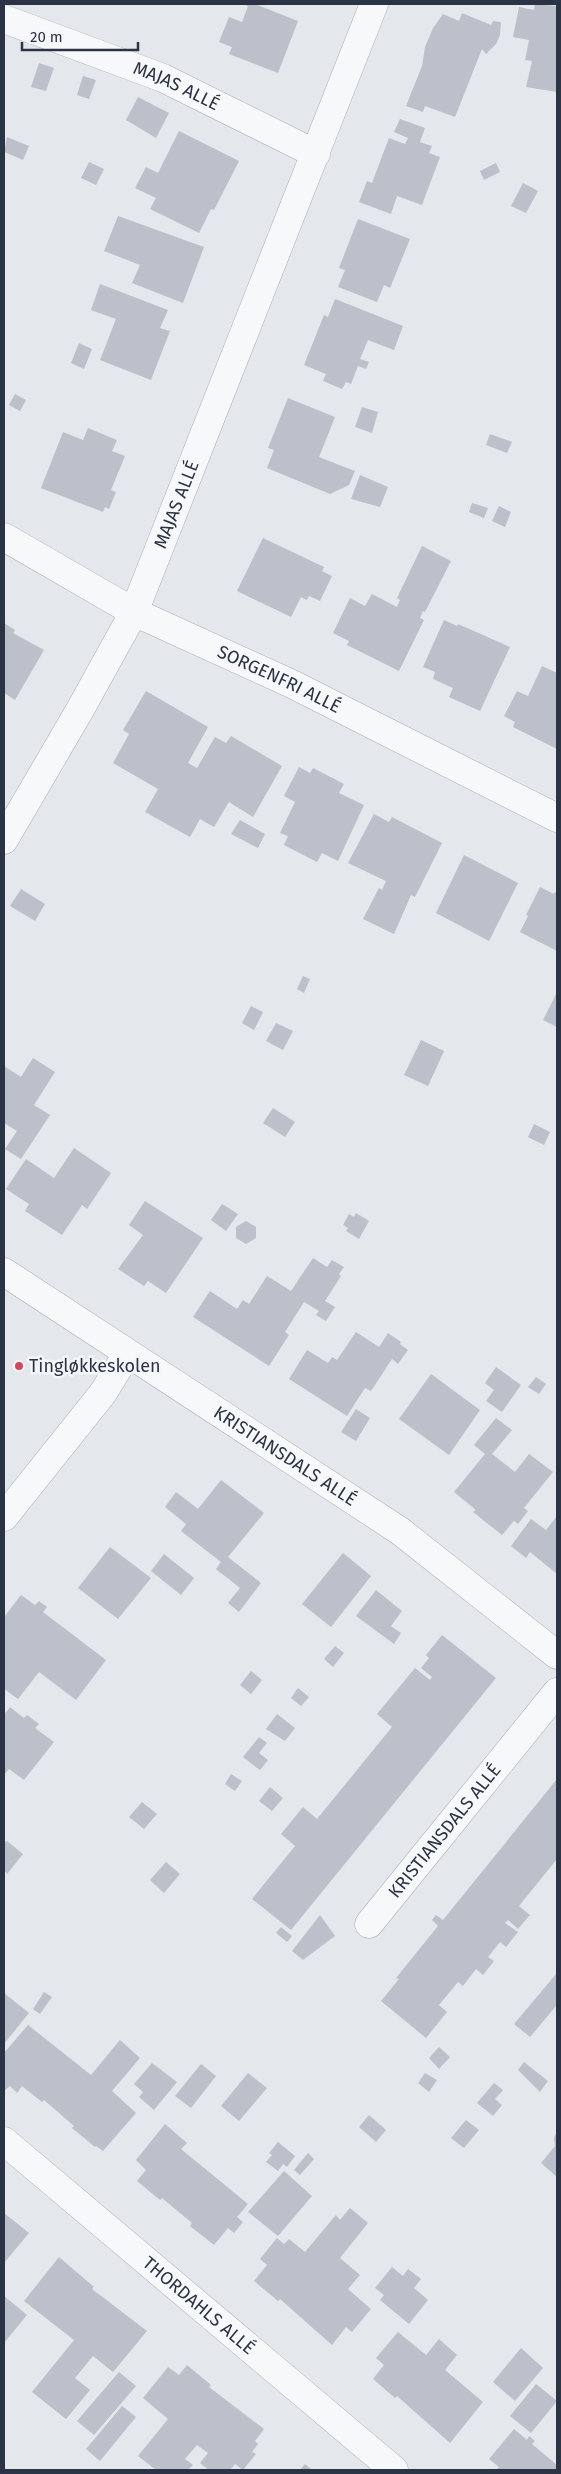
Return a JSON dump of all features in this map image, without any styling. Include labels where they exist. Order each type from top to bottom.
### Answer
[{"type":"street","name":"MAJAS ALLÉ","points":[[4,840],[81,708],[134,612],[374,4]]},
{"type":"street","name":"MAJAS ALLÉ","points":[[4,19],[162,78],[316,154]]},
{"type":"street","name":"SORGENFRI ALLÉ","points":[[4,537],[134,612],[292,684],[557,818]]},
{"type":"street","name":"KRISTIANSDALS ALLÉ","points":[[4,1272],[400,1532],[557,1655]]},
{"type":"street","points":[[4,1517],[102,1393],[127,1354]]},
{"type":"street","name":"KRISTIANSDALS ALLÉ","points":[[369,1924],[557,1692]]},
{"type":"street","name":"THORDAHLS ALLÉ","points":[[4,2141],[394,2470]]},
{"type":"building","points":[[242,4],[255,4],[298,21],[278,73],[229,54],[232,47],[219,42],[229,17],[242,22],[248,6]]},
{"type":"building","points":[[535,4],[557,6],[557,92],[526,87],[532,61],[525,60],[529,40],[513,37],[519,7],[534,10]]},
{"type":"building","points":[[462,13],[491,25],[493,21],[501,22],[500,35],[496,44],[486,54],[482,49],[455,117],[425,106],[423,112],[406,106],[422,66],[425,47],[433,28],[443,14],[459,21]]},
{"type":"building","points":[[39,63],[54,68],[46,91],[31,87]]},
{"type":"building","points":[[83,76],[96,80],[89,99],[77,95]]},
{"type":"building","points":[[138,97],[169,113],[156,138],[126,120]]},
{"type":"building","points":[[400,119],[425,128],[420,142],[432,146],[429,153],[440,157],[422,205],[397,196],[391,214],[359,202],[367,181],[372,183],[389,138],[405,144],[408,138],[394,132]]},
{"type":"building","points":[[179,131],[239,161],[214,210],[211,209],[199,233],[150,209],[156,198],[135,188],[146,167],[158,173]]},
{"type":"building","points":[[7,137],[29,146],[23,160],[4,152]]},
{"type":"building","points":[[89,162],[104,169],[96,185],[81,178]]},
{"type":"building","points":[[496,163],[500,172],[484,180],[480,171]]},
{"type":"building","points":[[523,183],[538,191],[526,213],[511,206]]},
{"type":"building","points":[[118,216],[204,247],[183,303],[132,283],[140,265],[104,251]]},
{"type":"building","points":[[358,219],[410,239],[390,288],[384,285],[377,302],[338,287],[345,270],[339,268]]},
{"type":"building","points":[[100,284],[168,310],[160,328],[170,331],[151,380],[100,360],[116,319],[91,310]]},
{"type":"building","points":[[335,299],[403,326],[394,350],[368,340],[360,359],[369,362],[366,369],[358,366],[351,384],[346,382],[342,389],[323,381],[326,374],[304,365],[324,315],[328,317]]},
{"type":"building","points":[[79,343],[92,349],[84,369],[71,363]]},
{"type":"building","points":[[15,394],[26,400],[20,411],[9,405]]},
{"type":"building","points":[[288,398],[335,417],[319,457],[355,471],[349,485],[330,494],[267,468],[274,450],[268,448]]},
{"type":"building","points":[[362,407],[378,412],[372,433],[355,427]]},
{"type":"building","points":[[88,428],[117,440],[112,451],[125,456],[111,490],[116,492],[109,509],[105,507],[103,512],[41,488],[63,432],[83,440]]},
{"type":"building","points":[[490,434],[512,442],[507,453],[486,445]]},
{"type":"building","points":[[360,475],[388,487],[380,507],[351,499]]},
{"type":"building","points":[[472,503],[488,508],[484,518],[469,512]]},
{"type":"building","points":[[499,506],[511,512],[505,527],[492,521]]},
{"type":"building","points":[[263,538],[324,567],[322,571],[332,576],[320,601],[309,596],[307,600],[301,597],[291,617],[237,591]]},
{"type":"building","points":[[422,546],[451,561],[425,612],[423,611],[420,618],[424,620],[399,671],[347,645],[349,641],[333,633],[350,598],[365,606],[372,594],[397,607],[400,600],[397,598]]},
{"type":"building","points":[[444,620],[457,626],[458,624],[510,647],[480,711],[449,697],[453,688],[433,679],[435,672],[423,667]]},
{"type":"building","points":[[4,623],[15,630],[13,633],[44,650],[15,700],[4,693]]},
{"type":"building","points":[[542,666],[557,673],[557,749],[513,727],[515,722],[504,716],[517,691],[528,696]]},
{"type":"building","points":[[146,691],[208,727],[188,763],[197,768],[215,737],[226,743],[231,736],[282,766],[253,817],[229,802],[214,827],[200,819],[190,837],[145,812],[158,789],[113,763],[129,734],[123,730]]},
{"type":"building","points":[[299,767],[310,773],[313,768],[344,784],[339,793],[364,805],[338,861],[322,853],[317,862],[284,845],[288,836],[280,833],[295,802],[284,796]]},
{"type":"building","points":[[374,814],[389,822],[392,817],[442,843],[415,897],[411,895],[394,934],[363,919],[379,888],[382,890],[386,881],[348,863]]},
{"type":"building","points":[[240,820],[265,834],[258,848],[231,834]]},
{"type":"building","points":[[464,855],[518,883],[489,941],[436,913]]},
{"type":"building","points":[[540,887],[554,894],[555,892],[557,893],[557,951],[520,932]]},
{"type":"building","points":[[21,889],[45,904],[35,921],[10,906]]},
{"type":"building","points":[[303,976],[310,979],[304,993],[297,989]]},
{"type":"building","points":[[557,992],[557,1027],[543,1020]]},
{"type":"building","points":[[251,1006],[263,1012],[254,1030],[242,1023]]},
{"type":"building","points":[[276,1023],[293,1031],[283,1050],[266,1041]]},
{"type":"building","points":[[421,1040],[444,1051],[428,1086],[404,1075]]},
{"type":"building","points":[[33,1058],[55,1072],[34,1105],[50,1115],[21,1159],[5,1149],[17,1131],[4,1123],[4,1066],[21,1077]]},
{"type":"building","points":[[273,1108],[295,1122],[285,1137],[263,1123]]},
{"type":"building","points":[[534,1124],[550,1132],[544,1145],[528,1137]]},
{"type":"building","points":[[74,1148],[111,1173],[87,1209],[82,1205],[62,1235],[25,1211],[29,1204],[6,1189],[26,1159],[54,1178]]},
{"type":"building","points":[[145,1201],[203,1238],[166,1293],[148,1281],[144,1286],[118,1269],[143,1235],[129,1225]]},
{"type":"building","points":[[222,1204],[238,1214],[226,1231],[211,1220]]},
{"type":"building","points":[[356,1213],[369,1221],[359,1239],[346,1231],[348,1228],[343,1225],[349,1214],[354,1217]]},
{"type":"building","points":[[246,1221],[256,1227],[256,1238],[246,1244],[236,1238],[236,1227]]},
{"type":"building","points":[[313,1258],[327,1267],[332,1260],[344,1267],[339,1274],[341,1276],[325,1301],[335,1307],[326,1321],[316,1315],[319,1311],[304,1302],[285,1332],[289,1335],[269,1366],[193,1317],[210,1291],[237,1309],[243,1300],[249,1304],[267,1276],[291,1291]]},
{"type":"building","points":[[356,1332],[379,1347],[388,1333],[401,1342],[400,1344],[408,1350],[398,1364],[392,1359],[371,1391],[365,1388],[347,1416],[289,1379],[307,1350],[328,1363],[332,1357],[337,1360]]},
{"type":"building","points":[[496,1367],[521,1385],[502,1412],[486,1401],[494,1390],[485,1383]]},
{"type":"building","points":[[431,1374],[480,1410],[449,1455],[399,1419]]},
{"type":"building","points":[[536,1377],[546,1384],[539,1394],[528,1387]]},
{"type":"building","points":[[356,1409],[370,1418],[356,1441],[341,1432]]},
{"type":"building","points":[[496,1418],[512,1430],[492,1454],[515,1472],[529,1454],[553,1472],[524,1508],[528,1511],[518,1524],[514,1521],[502,1535],[473,1512],[476,1510],[454,1492],[485,1454],[474,1445]]},
{"type":"building","points":[[221,1480],[264,1513],[228,1557],[261,1583],[239,1612],[228,1603],[240,1588],[216,1569],[221,1562],[181,1531],[186,1524],[165,1507],[176,1492],[198,1509]]},
{"type":"building","points":[[557,1516],[557,1574],[530,1552],[526,1558],[511,1546],[531,1519],[546,1530]]},
{"type":"building","points":[[110,1547],[151,1578],[118,1619],[78,1588]]},
{"type":"building","points":[[343,1553],[371,1576],[331,1627],[302,1604]]},
{"type":"building","points":[[164,1554],[194,1578],[181,1595],[151,1571]]},
{"type":"building","points":[[376,1590],[402,1611],[391,1626],[401,1633],[394,1644],[356,1616]]},
{"type":"building","points":[[21,1595],[35,1605],[39,1601],[47,1607],[43,1612],[106,1660],[76,1700],[39,1672],[18,1699],[4,1689],[4,1617]]},
{"type":"building","points":[[442,1635],[496,1678],[291,1930],[252,1899],[295,1846],[281,1834],[303,1807],[317,1819],[392,1727],[377,1714],[415,1668],[430,1680],[432,1677],[421,1668],[429,1658],[426,1655]]},
{"type":"building","points":[[335,1646],[344,1653],[333,1667],[324,1659]]},
{"type":"building","points":[[251,1671],[262,1680],[251,1694],[240,1685]]},
{"type":"building","points":[[298,1688],[309,1697],[301,1706],[291,1698]]},
{"type":"building","points":[[10,1707],[24,1718],[27,1715],[39,1724],[35,1728],[54,1742],[24,1780],[9,1769],[4,1775],[4,1715]]},
{"type":"building","points":[[277,1714],[295,1728],[285,1741],[266,1729]]},
{"type":"building","points":[[259,1737],[267,1743],[259,1753],[268,1760],[260,1770],[243,1757]]},
{"type":"building","points":[[231,1774],[242,1781],[235,1791],[225,1784]]},
{"type":"building","points":[[557,1779],[557,1859],[519,1906],[530,1915],[518,1929],[508,1920],[505,1923],[518,1932],[506,1947],[500,1942],[488,1957],[494,1961],[483,1975],[476,1969],[463,1986],[458,1982],[439,2005],[447,2012],[426,2038],[381,2001],[399,1979],[396,1978],[438,1926],[432,1920],[436,1915],[443,1920]]},
{"type":"building","points":[[270,1787],[283,1798],[272,1811],[259,1801]]},
{"type":"building","points":[[142,1802],[157,1814],[144,1829],[129,1817]]},
{"type":"building","points":[[7,1841],[23,1854],[7,1874],[4,1870],[4,1842]]},
{"type":"building","points":[[166,1862],[180,1874],[164,1893],[150,1880]]},
{"type":"building","points":[[320,1915],[335,1936],[303,1960],[292,1951]]},
{"type":"building","points":[[281,1927],[292,1936],[287,1942],[276,1933]]},
{"type":"building","points":[[557,1973],[557,2005],[530,2037],[514,2024]]},
{"type":"building","points":[[44,1992],[52,1997],[40,2014],[33,2009]]},
{"type":"building","points":[[4,1993],[29,2013],[4,2044]]},
{"type":"building","points":[[28,2025],[91,2075],[120,2040],[140,2058],[112,2091],[136,2113],[103,2151],[95,2147],[72,2128],[74,2126],[44,2100],[42,2102],[22,2086],[17,2093],[10,2086],[4,2091],[4,2053]]},
{"type":"building","points":[[439,2047],[450,2057],[439,2069],[429,2058]]},
{"type":"building","points":[[524,2062],[548,2081],[540,2092],[518,2070]]},
{"type":"building","points":[[152,2063],[177,2082],[154,2110],[139,2097],[143,2092],[134,2084]]},
{"type":"building","points":[[201,2064],[216,2076],[191,2108],[175,2096]]},
{"type":"building","points":[[248,2073],[267,2088],[239,2121],[221,2106]]},
{"type":"building","points":[[425,2073],[437,2080],[429,2092],[418,2083]]},
{"type":"building","points":[[494,2083],[503,2090],[495,2099],[502,2105],[493,2116],[477,2103]]},
{"type":"building","points":[[369,2115],[386,2130],[376,2142],[359,2127]]},
{"type":"building","points":[[466,2120],[479,2130],[464,2148],[451,2138]]},
{"type":"building","points":[[165,2124],[187,2143],[181,2149],[248,2204],[237,2217],[243,2222],[234,2233],[228,2228],[214,2245],[190,2226],[192,2223],[162,2198],[160,2200],[137,2181],[146,2170],[136,2160]]},
{"type":"building","points":[[557,2131],[557,2177],[541,2163],[555,2146],[554,2138]]},
{"type":"building","points":[[278,2142],[295,2156],[287,2167],[283,2164],[278,2171],[266,2162],[272,2155],[269,2153]]},
{"type":"building","points":[[308,2153],[314,2159],[300,2175],[294,2170]]},
{"type":"building","points":[[284,2171],[312,2196],[278,2236],[248,2212]]},
{"type":"building","points":[[350,2208],[368,2223],[340,2258],[360,2275],[348,2289],[371,2309],[352,2332],[346,2327],[332,2345],[280,2299],[278,2301],[254,2281],[267,2265],[260,2259],[277,2238],[284,2244],[289,2239],[305,2252],[336,2215],[340,2220]]},
{"type":"building","points":[[4,2213],[29,2233],[4,2263]]},
{"type":"building","points":[[59,2257],[94,2287],[92,2289],[147,2331],[113,2372],[93,2356],[75,2378],[90,2390],[66,2419],[32,2392],[74,2340],[24,2301]]},
{"type":"building","points":[[392,2267],[403,2276],[408,2269],[421,2279],[414,2288],[428,2300],[409,2324],[380,2300],[384,2295],[375,2288]]},
{"type":"building","points":[[4,2296],[27,2315],[4,2343]]},
{"type":"building","points":[[398,2332],[426,2355],[439,2339],[457,2355],[445,2370],[483,2402],[450,2443],[397,2396],[395,2398],[373,2379],[384,2365],[376,2358]]},
{"type":"building","points":[[521,2348],[543,2368],[515,2401],[493,2382]]},
{"type":"building","points":[[187,2365],[211,2385],[209,2387],[264,2429],[255,2441],[258,2444],[252,2452],[256,2454],[243,2470],[235,2464],[230,2470],[209,2470],[200,2463],[208,2453],[197,2445],[185,2459],[193,2465],[188,2470],[156,2470],[138,2456],[168,2419],[143,2398],[168,2367],[179,2375]]},
{"type":"building","points":[[119,2372],[136,2386],[94,2435],[77,2421]]},
{"type":"building","points":[[536,2384],[557,2401],[531,2433],[510,2416]]},
{"type":"building","points":[[122,2406],[136,2417],[100,2461],[86,2449]]},
{"type":"building","points":[[514,2429],[527,2440],[529,2436],[535,2441],[532,2444],[557,2465],[557,2470],[496,2470],[499,2467],[489,2459]]},
{"type":"building","points":[[305,2464],[312,2470],[300,2470]]},
{"type":"place","name":"Tingløkkeskolen","points":[[19,1366]]}]
